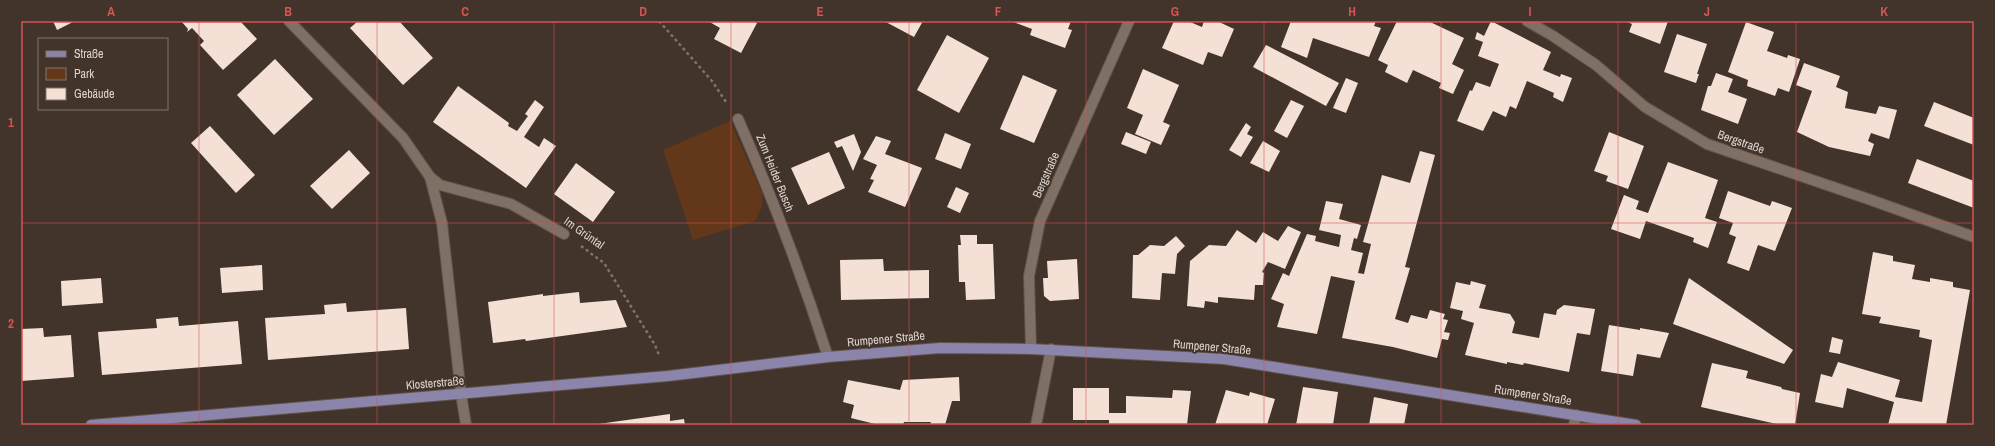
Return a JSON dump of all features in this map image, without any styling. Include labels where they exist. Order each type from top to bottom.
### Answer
[{"type":"main road","name":"Rumpener Straße","points":[[781,363],[828,357],[940,348],[1031,348],[1224,359],[1575,420],[1636,425]]},
{"type":"main road","name":"Klosterstraße","points":[[91,425],[668,376],[781,363]]},
{"type":"street","name":"Im Grüntal","points":[[289,21],[403,138],[430,177],[440,185],[511,204],[564,234]]},
{"type":"street","name":"Bergstraße","points":[[1031,348],[1029,276],[1040,221],[1129,21]]},
{"type":"street","name":"Bergstraße","points":[[1527,21],[1553,36],[1596,66],[1646,107],[1707,144],[1872,200],[1974,237]]},
{"type":"street","name":"Zum Heider Busch","points":[[738,119],[776,209],[811,304],[828,357]]},
{"type":"street","name":"Im Grüntal","points":[[430,177],[442,223],[461,394],[466,425]]},
{"type":"street","points":[[1036,425],[1051,349]]},
{"type":"path","points":[[659,21],[712,81],[738,119]]},
{"type":"path","name":"Im Grüntal","points":[[564,234],[604,263],[655,346],[668,376]]},
{"type":"green space","points":[[730,121],[763,195],[761,209],[755,221],[693,240],[663,150]]},
{"type":"building","points":[[53,21],[75,21],[57,30]]},
{"type":"building","points":[[181,21],[240,21],[257,39],[223,70],[200,45],[204,41],[192,28],[187,32],[188,29]]},
{"type":"building","points":[[358,21],[399,21],[433,58],[403,85],[350,28]]},
{"type":"building","points":[[708,21],[754,21],[757,23],[741,53],[714,39],[720,28]]},
{"type":"building","points":[[884,21],[923,21],[914,37]]},
{"type":"building","points":[[1011,21],[1071,21],[1068,29],[1072,30],[1065,48],[1030,35],[1032,29]]},
{"type":"building","points":[[1174,21],[1190,22],[1202,27],[1204,21],[1217,21],[1234,29],[1222,57],[1208,52],[1203,65],[1162,48]]},
{"type":"building","points":[[1291,21],[1376,21],[1374,26],[1381,28],[1369,57],[1313,38],[1307,58],[1281,47]]},
{"type":"building","points":[[1397,21],[1428,21],[1464,38],[1452,64],[1464,70],[1453,94],[1439,88],[1441,83],[1413,70],[1407,83],[1385,72],[1388,65],[1378,60]]},
{"type":"building","points":[[1491,21],[1551,52],[1543,70],[1560,77],[1561,74],[1572,78],[1563,102],[1553,97],[1554,93],[1527,81],[1516,109],[1510,106],[1506,117],[1493,111],[1483,131],[1457,121],[1470,90],[1472,91],[1476,82],[1490,87],[1499,64],[1478,56],[1483,42],[1475,39],[1477,32],[1484,36]]},
{"type":"building","points":[[1625,21],[1668,21],[1660,44],[1629,32],[1632,24]]},
{"type":"building","points":[[1746,22],[1774,32],[1767,51],[1787,58],[1788,55],[1800,59],[1789,92],[1778,88],[1775,96],[1747,86],[1748,80],[1728,72]]},
{"type":"building","points":[[1677,34],[1707,44],[1697,74],[1699,74],[1696,83],[1664,72]]},
{"type":"building","points":[[947,35],[989,58],[959,113],[917,90]]},
{"type":"building","points":[[1266,45],[1339,83],[1326,106],[1253,67]]},
{"type":"building","points":[[275,59],[313,99],[274,135],[237,95]]},
{"type":"building","points":[[1804,63],[1840,76],[1836,87],[1848,92],[1845,108],[1876,114],[1879,106],[1897,110],[1889,139],[1871,133],[1868,141],[1874,144],[1870,156],[1829,147],[1797,132],[1812,91],[1796,85]]},
{"type":"building","points":[[1143,69],[1179,85],[1163,122],[1170,125],[1161,145],[1135,134],[1143,115],[1127,108]]},
{"type":"building","points":[[1716,73],[1733,79],[1728,92],[1747,99],[1738,124],[1701,110],[1708,86],[1711,86]]},
{"type":"building","points":[[1023,75],[1057,90],[1034,143],[1000,129]]},
{"type":"building","points":[[1346,78],[1358,83],[1346,113],[1333,108]]},
{"type":"building","points":[[458,86],[509,123],[508,126],[517,131],[528,116],[525,114],[535,100],[544,107],[524,137],[539,147],[544,138],[556,146],[526,188],[433,122]]},
{"type":"building","points":[[1291,100],[1304,106],[1287,138],[1274,131]]},
{"type":"building","points":[[1934,102],[1974,118],[1974,145],[1924,126]]},
{"type":"building","points":[[1246,123],[1251,127],[1247,134],[1253,137],[1241,157],[1229,150]]},
{"type":"building","points":[[210,126],[255,175],[236,193],[191,143]]},
{"type":"building","points":[[1126,132],[1151,142],[1146,154],[1121,144]]},
{"type":"building","points":[[1609,132],[1644,146],[1628,189],[1606,181],[1608,176],[1594,171]]},
{"type":"building","points":[[945,133],[971,144],[961,169],[935,159]]},
{"type":"building","points":[[854,134],[861,152],[853,171],[842,146],[837,148],[834,142]]},
{"type":"building","points":[[876,136],[891,141],[885,154],[922,168],[905,207],[868,192],[874,180],[870,179],[877,165],[863,159]]},
{"type":"building","points":[[1263,141],[1280,151],[1269,172],[1250,163]]},
{"type":"building","points":[[349,150],[370,173],[332,209],[310,186]]},
{"type":"building","points":[[1420,151],[1435,155],[1405,267],[1410,268],[1395,319],[1408,323],[1411,315],[1427,319],[1430,310],[1445,314],[1443,319],[1448,320],[1444,332],[1450,333],[1448,340],[1442,339],[1437,358],[1393,347],[1342,338],[1355,281],[1331,276],[1317,334],[1277,327],[1284,304],[1271,299],[1283,273],[1289,276],[1307,234],[1316,236],[1315,241],[1339,247],[1341,235],[1319,230],[1326,201],[1343,204],[1339,219],[1361,225],[1357,239],[1354,238],[1351,250],[1363,253],[1358,273],[1364,274],[1371,244],[1363,242],[1382,175],[1410,183]]},
{"type":"building","points":[[829,152],[845,188],[808,205],[791,168]]},
{"type":"building","points":[[1917,159],[1974,181],[1974,208],[1908,183]]},
{"type":"building","points":[[1668,162],[1718,180],[1705,218],[1717,222],[1708,248],[1693,242],[1694,238],[1646,221],[1640,239],[1611,229],[1624,195],[1639,201],[1636,209],[1648,213]]},
{"type":"building","points":[[576,163],[615,192],[593,222],[554,194]]},
{"type":"building","points":[[956,187],[969,193],[960,213],[947,207]]},
{"type":"building","points":[[1728,191],[1770,206],[1772,201],[1792,208],[1775,251],[1758,245],[1749,271],[1727,263],[1736,237],[1729,234],[1733,223],[1719,218]]},
{"type":"building","points":[[1288,226],[1301,232],[1285,269],[1268,262],[1262,272],[1264,273],[1263,285],[1255,285],[1254,300],[1218,297],[1218,303],[1205,301],[1204,308],[1187,306],[1190,261],[1209,245],[1226,246],[1237,230],[1256,243],[1263,232],[1278,241]]},
{"type":"building","points":[[960,235],[977,235],[977,244],[993,244],[995,299],[966,300],[965,282],[959,282],[958,245],[961,245]]},
{"type":"building","points":[[1176,236],[1185,246],[1177,254],[1175,274],[1162,273],[1160,300],[1132,298],[1133,255],[1138,255],[1150,245],[1164,246]]},
{"type":"building","points":[[1873,252],[1893,256],[1893,261],[1915,265],[1912,279],[1930,282],[1930,278],[1953,282],[1953,287],[1970,290],[1946,425],[1888,425],[1894,402],[1847,388],[1843,408],[1815,402],[1821,374],[1832,377],[1838,362],[1900,380],[1895,397],[1922,402],[1932,340],[1919,337],[1920,330],[1879,323],[1881,317],[1862,314]]},
{"type":"building","points":[[883,259],[884,271],[929,270],[929,298],[841,300],[840,260]]},
{"type":"building","points":[[1077,259],[1079,299],[1050,301],[1044,296],[1043,278],[1048,278],[1047,261]]},
{"type":"building","points":[[262,265],[263,290],[222,293],[220,268]]},
{"type":"building","points":[[101,278],[103,303],[62,306],[61,281]]},
{"type":"building","points":[[1689,278],[1793,350],[1784,364],[1673,324]]},
{"type":"building","points":[[1471,281],[1486,285],[1479,308],[1510,314],[1515,322],[1512,333],[1539,338],[1544,313],[1556,315],[1557,310],[1564,305],[1595,309],[1590,335],[1577,333],[1569,372],[1524,363],[1523,365],[1507,362],[1507,364],[1465,355],[1474,323],[1461,319],[1463,311],[1450,308],[1456,282],[1470,285]]},
{"type":"building","points":[[579,292],[580,303],[616,300],[627,327],[526,341],[525,339],[493,343],[488,302],[543,294],[543,296]]},
{"type":"building","points":[[346,303],[347,312],[406,308],[409,349],[268,360],[265,318],[325,314],[324,305]]},
{"type":"building","points":[[178,317],[179,326],[238,321],[242,364],[102,375],[98,332],[157,328],[156,319]]},
{"type":"building","points":[[1609,325],[1669,333],[1660,358],[1637,354],[1633,376],[1601,371]]},
{"type":"building","points":[[43,328],[44,337],[71,335],[74,377],[21,381],[21,329]]},
{"type":"building","points":[[1832,337],[1843,340],[1840,354],[1829,352]]},
{"type":"building","points":[[1712,363],[1748,371],[1746,378],[1800,393],[1795,425],[1781,425],[1701,407]]},
{"type":"building","points":[[959,377],[960,401],[952,401],[945,425],[930,425],[931,422],[904,422],[903,425],[879,425],[851,418],[854,405],[843,402],[848,380],[900,390],[903,380]]},
{"type":"building","points":[[1303,387],[1338,392],[1333,425],[1296,425]]},
{"type":"building","points":[[1073,388],[1109,388],[1109,413],[1126,413],[1126,396],[1172,398],[1173,390],[1191,391],[1187,425],[1109,425],[1109,420],[1073,420]]},
{"type":"building","points":[[1226,390],[1249,396],[1250,392],[1275,399],[1267,425],[1215,425]]},
{"type":"building","points":[[1374,397],[1408,404],[1404,425],[1369,425]]},
{"type":"building","points":[[670,414],[670,421],[684,419],[685,425],[591,425]]}]
